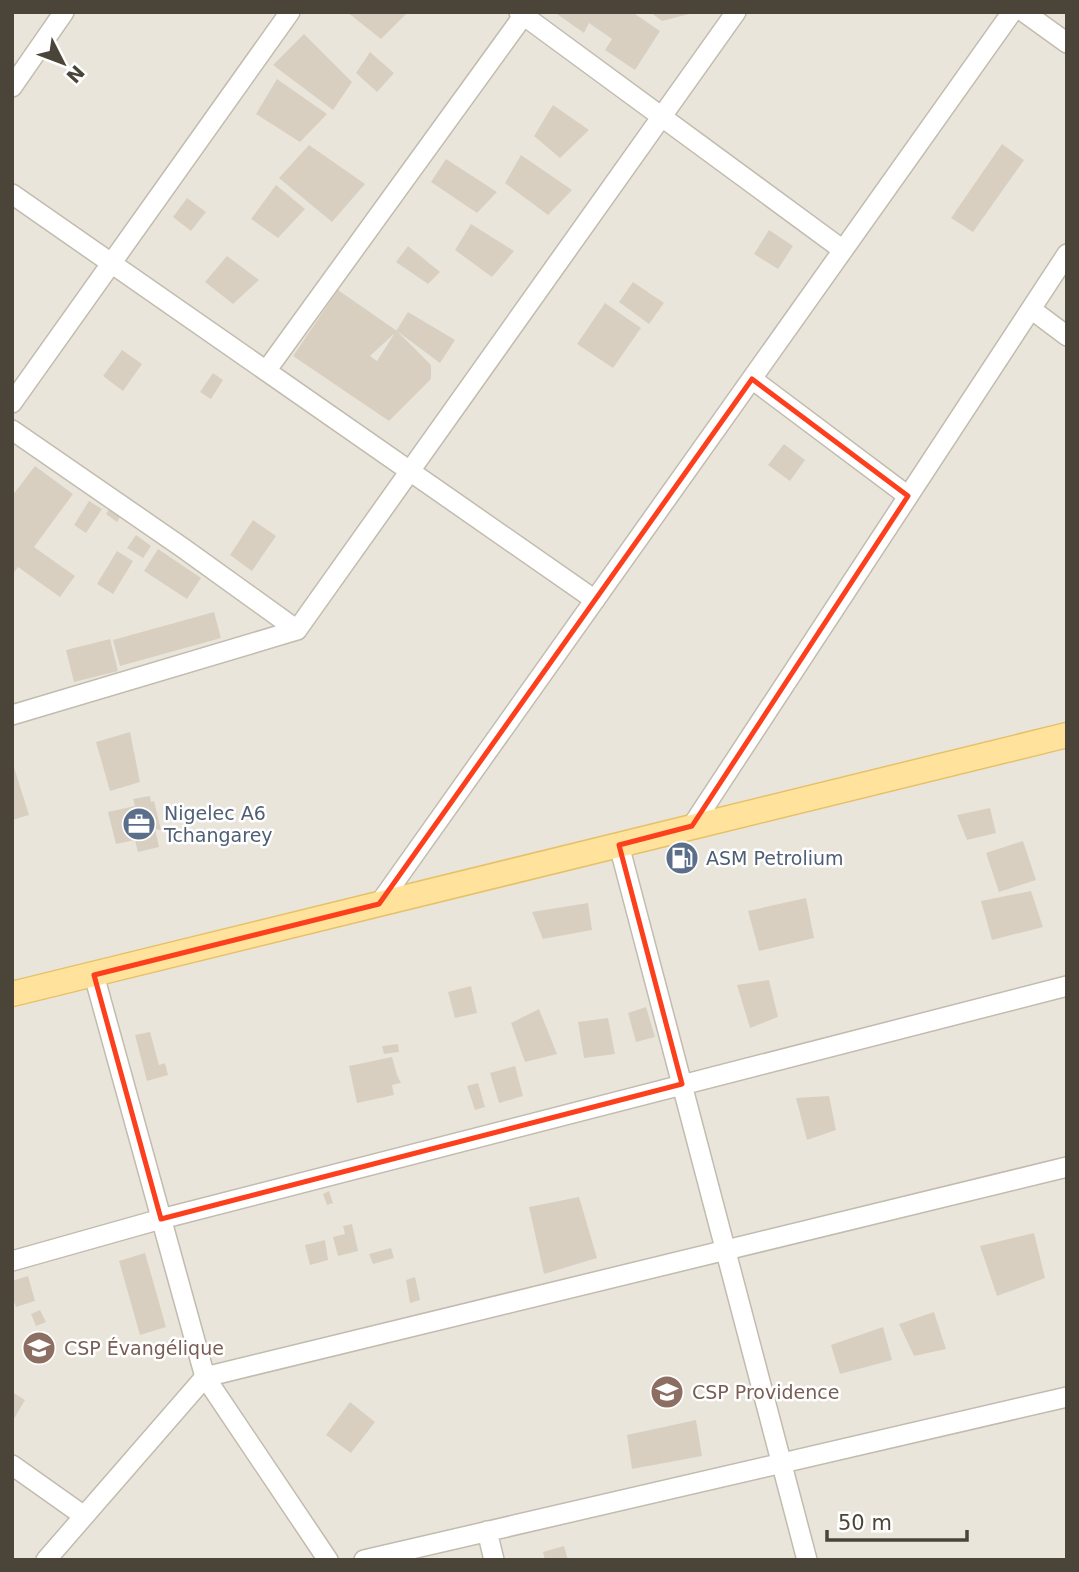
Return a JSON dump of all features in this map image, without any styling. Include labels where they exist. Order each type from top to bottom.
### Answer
[{"type":"main road","points":[[12,994],[1067,736]]},
{"type":"street","points":[[12,87],[64,12]]},
{"type":"street","points":[[12,403],[290,12]]},
{"type":"street","points":[[12,715],[297,630],[736,12]]},
{"type":"street","points":[[379,904],[1012,12]]},
{"type":"street","points":[[1024,12],[1067,43]]},
{"type":"street","points":[[267,371],[523,13],[843,250]]},
{"type":"street","points":[[12,194],[594,600]]},
{"type":"street","points":[[692,827],[1067,254]]},
{"type":"street","points":[[1031,309],[1067,336]]},
{"type":"street","points":[[752,379],[908,496]]},
{"type":"street","points":[[12,430],[297,630]]},
{"type":"street","points":[[619,845],[807,1560]]},
{"type":"street","points":[[94,975],[205,1377],[328,1560]]},
{"type":"street","points":[[12,1261],[161,1219],[1067,986]]},
{"type":"street","points":[[46,1560],[205,1377],[1067,1167]]},
{"type":"street","points":[[364,1560],[1067,1397]]},
{"type":"street","points":[[12,1465],[84,1516]]},
{"type":"street","points":[[486,1531],[494,1560]]},
{"type":"highlighted area","points":[[752,379],[908,496],[692,826],[619,845],[682,1084],[161,1219],[94,975],[379,904]]},
{"type":"shaded area","points":[[12,12],[1067,12],[1067,1560],[12,1560]]},
{"type":"building","points":[[347,12],[408,12],[381,39]]},
{"type":"building","points":[[554,12],[632,12],[660,31],[635,70],[605,50],[612,39],[589,23],[584,33]]},
{"type":"building","points":[[650,12],[686,12],[689,14],[662,21]]},
{"type":"building","points":[[304,34],[352,82],[333,110],[273,65]]},
{"type":"building","points":[[370,52],[394,73],[377,92],[356,73]]},
{"type":"building","points":[[277,79],[327,114],[300,142],[256,114]]},
{"type":"building","points":[[553,105],[589,130],[560,158],[534,136]]},
{"type":"building","points":[[1002,144],[1024,160],[973,232],[951,218]]},
{"type":"building","points":[[309,145],[365,184],[332,222],[279,178]]},
{"type":"building","points":[[521,155],[572,190],[548,215],[505,183]]},
{"type":"building","points":[[446,159],[497,192],[477,213],[431,182]]},
{"type":"building","points":[[276,185],[305,209],[278,238],[251,219]]},
{"type":"building","points":[[187,198],[206,212],[191,231],[173,217]]},
{"type":"building","points":[[471,224],[514,251],[492,277],[455,250]]},
{"type":"building","points":[[769,230],[793,246],[778,269],[754,254]]},
{"type":"building","points":[[408,246],[440,272],[428,284],[396,262]]},
{"type":"building","points":[[227,256],[259,280],[233,304],[205,282]]},
{"type":"building","points":[[633,282],[664,303],[649,324],[619,302]]},
{"type":"building","points":[[338,290],[396,331],[408,312],[455,340],[440,363],[397,331],[431,365],[431,379],[389,421],[293,356]],"holes":[[[395,333],[377,361],[370,356]]]},
{"type":"building","points":[[605,303],[641,328],[613,368],[577,344]]},
{"type":"building","points":[[122,350],[142,364],[123,391],[103,376]]},
{"type":"building","points":[[213,373],[223,380],[211,399],[200,392]]},
{"type":"building","points":[[784,444],[805,460],[790,481],[768,465]]},
{"type":"building","points":[[35,466],[73,494],[34,547],[75,576],[60,597],[18,567],[12,575],[12,496]]},
{"type":"building","points":[[89,501],[102,509],[86,533],[74,525]]},
{"type":"building","points":[[111,506],[122,514],[117,522],[106,514]]},
{"type":"building","points":[[253,520],[276,536],[252,571],[230,555]]},
{"type":"building","points":[[136,535],[151,546],[143,558],[127,548]]},
{"type":"building","points":[[158,549],[201,578],[187,599],[144,571]]},
{"type":"building","points":[[117,551],[133,561],[113,594],[97,584]]},
{"type":"building","points":[[214,612],[221,638],[120,666],[113,640]]},
{"type":"building","points":[[110,639],[118,671],[74,682],[66,650]]},
{"type":"building","points":[[130,732],[140,782],[110,791],[96,742]]},
{"type":"building","points":[[12,761],[29,815],[12,820]]},
{"type":"building","points":[[150,796],[151,802],[154,801],[161,830],[155,829],[159,847],[138,852],[135,840],[116,844],[108,812],[135,806],[133,799]]},
{"type":"building","points":[[990,808],[996,833],[967,840],[957,815]]},
{"type":"building","points":[[1023,841],[1036,880],[999,892],[986,853]]},
{"type":"building","points":[[1031,891],[1043,927],[992,940],[981,901]]},
{"type":"building","points":[[806,898],[814,938],[759,951],[748,911]]},
{"type":"building","points":[[588,903],[592,930],[543,939],[532,912]]},
{"type":"building","points":[[769,980],[778,1017],[750,1028],[737,985]]},
{"type":"building","points":[[471,986],[477,1013],[455,1018],[448,992]]},
{"type":"building","points":[[646,1007],[655,1037],[636,1042],[628,1013]]},
{"type":"building","points":[[539,1009],[557,1054],[525,1062],[511,1023]]},
{"type":"building","points":[[608,1018],[615,1054],[584,1058],[578,1022]]},
{"type":"building","points":[[150,1032],[159,1065],[165,1063],[168,1075],[147,1081],[135,1035]]},
{"type":"building","points":[[398,1044],[399,1052],[384,1054],[382,1046]]},
{"type":"building","points":[[392,1057],[401,1083],[392,1085],[394,1095],[357,1103],[349,1066]]},
{"type":"building","points":[[515,1066],[523,1096],[499,1103],[490,1073]]},
{"type":"building","points":[[478,1083],[485,1107],[475,1110],[467,1086]]},
{"type":"building","points":[[829,1096],[836,1130],[807,1140],[796,1098]]},
{"type":"building","points":[[329,1191],[333,1203],[327,1205],[323,1194]]},
{"type":"building","points":[[579,1197],[597,1258],[544,1274],[529,1207]]},
{"type":"building","points":[[352,1224],[358,1251],[338,1256],[333,1237],[345,1234],[343,1226]]},
{"type":"building","points":[[1034,1233],[1045,1278],[997,1296],[980,1246]]},
{"type":"building","points":[[325,1240],[328,1260],[310,1265],[305,1245]]},
{"type":"building","points":[[391,1248],[394,1258],[373,1264],[369,1254]]},
{"type":"building","points":[[145,1253],[166,1327],[140,1335],[119,1261]]},
{"type":"building","points":[[28,1276],[35,1301],[16,1307],[12,1296],[12,1281]]},
{"type":"building","points":[[415,1277],[420,1300],[410,1303],[406,1280]]},
{"type":"building","points":[[40,1310],[46,1322],[36,1326],[31,1314]]},
{"type":"building","points":[[934,1312],[946,1349],[914,1356],[899,1324]]},
{"type":"building","points":[[883,1327],[892,1360],[840,1374],[831,1345]]},
{"type":"building","points":[[12,1392],[25,1400],[12,1422]]},
{"type":"building","points":[[350,1402],[375,1422],[351,1453],[326,1435]]},
{"type":"building","points":[[696,1420],[702,1456],[632,1469],[627,1435]]},
{"type":"building","points":[[564,1546],[568,1560],[545,1560],[543,1552]]},
{"type":"place","name":"Nigelec A6 Tchangarey","points":[[139,824]]},
{"type":"place","name":"ASM Petrolium","points":[[682,858]]},
{"type":"place","name":"CSP Évangélique","points":[[39,1348]]},
{"type":"place","name":"CSP Providence","points":[[667,1392]]}]
